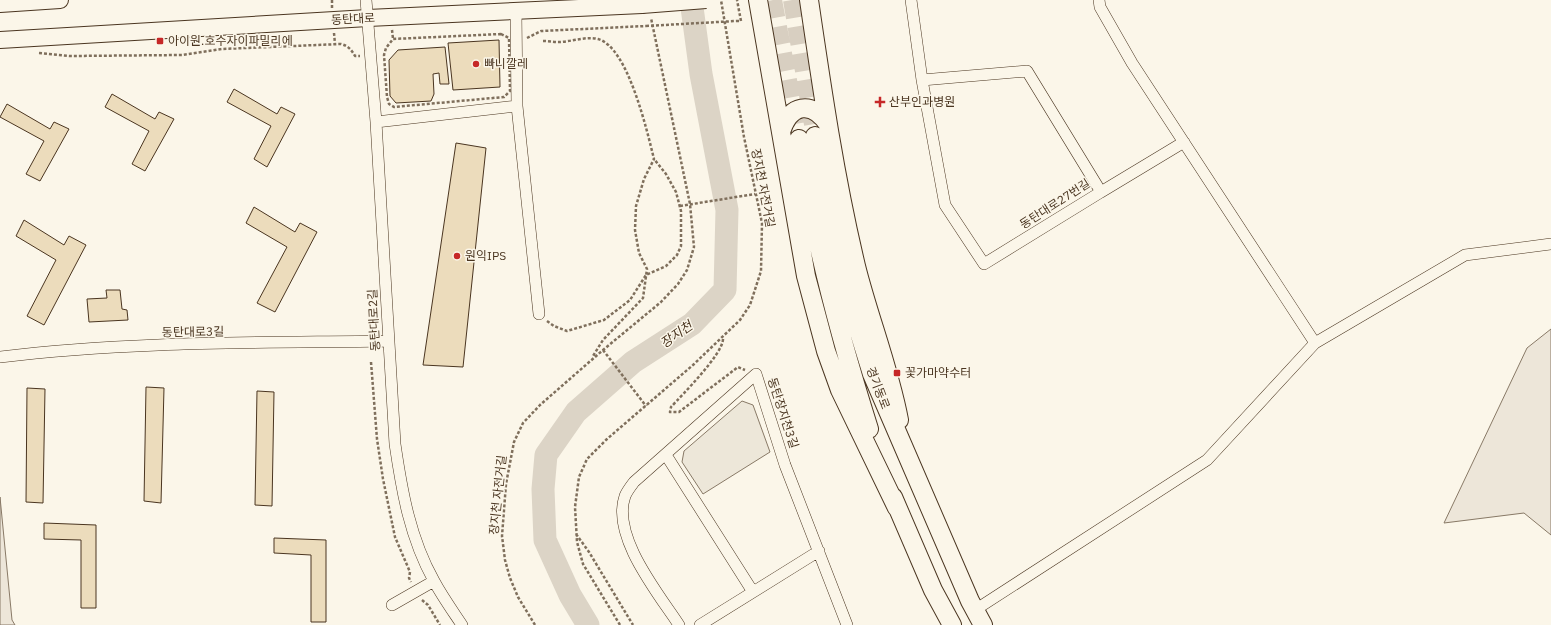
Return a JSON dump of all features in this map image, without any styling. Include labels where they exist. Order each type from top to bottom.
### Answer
[{"type":"main road","points":[[0,4],[60,0]]},
{"type":"main road","name":"동탄대로","points":[[0,40],[368,18],[516,11],[646,9],[706,0]]},
{"type":"main road","points":[[758,0],[806,276],[826,351],[840,390],[897,508]]},
{"type":"main road","points":[[809,0],[828,124],[856,266],[893,387],[907,456]]},
{"type":"main road","points":[[781,132],[790,115],[799,109],[806,108],[814,110],[821,115],[828,124]]},
{"type":"main road","name":"경기동로","points":[[951,625],[933,590],[897,508],[876,450],[845,352],[819,252],[807,138],[827,206],[846,293],[872,374],[979,617]]},
{"type":"street","name":"동탄대로2길","points":[[366,0],[376,122],[395,444],[402,495],[419,549],[434,581],[462,625]]},
{"type":"street","name":"동탄대로27번길","points":[[911,0],[922,80],[945,205],[984,264],[1102,192],[1027,71],[922,80]]},
{"type":"street","points":[[1099,0],[1100,7],[1132,63],[1315,343]]},
{"type":"street","points":[[516,11],[517,106],[539,314]]},
{"type":"street","points":[[376,122],[517,106]]},
{"type":"street","points":[[1102,192],[1184,142]]},
{"type":"street","points":[[979,617],[1207,460],[1315,343],[1465,255],[1551,244]]},
{"type":"street","name":"동탄대로3길","points":[[0,357],[40,352],[173,344],[388,342]]},
{"type":"street","name":"동탄장지천3길","points":[[679,625],[636,559],[627,539],[623,516],[625,496],[634,482],[756,374],[785,465],[847,625]]},
{"type":"street","points":[[666,455],[752,592]]},
{"type":"street","points":[[700,625],[819,551]]},
{"type":"street","points":[[392,605],[434,581]]},
{"type":"path","name":"장지천 자전거길","points":[[620,625],[583,564],[576,534],[575,507],[579,477],[587,459],[607,439],[723,339],[740,320],[750,305],[761,271],[762,222],[721,0]]},
{"type":"path","points":[[530,38],[541,31],[740,21],[737,0]]},
{"type":"path","name":"장지천 자전거길","points":[[535,625],[518,597],[505,560],[502,536],[509,464],[514,442],[523,423],[591,360],[661,302],[678,284],[687,270],[694,247],[690,204],[646,9]]},
{"type":"path","points":[[501,34],[509,38],[510,91],[504,97],[394,107],[389,104],[387,98],[384,55],[386,48],[393,39],[501,34]]},
{"type":"path","points":[[539,314],[554,326],[567,331],[604,320],[618,311],[630,300],[646,276],[666,266],[677,255],[681,246],[682,230],[680,206],[676,192],[666,174],[654,159],[643,115],[622,61],[612,48],[599,39],[579,39],[559,42],[543,40]]},
{"type":"path","points":[[32,52],[70,56],[182,55],[222,49],[341,44],[346,46],[355,56]]},
{"type":"path","points":[[591,360],[603,340],[643,298],[647,269],[639,253],[635,230],[636,206],[644,179],[654,159]]},
{"type":"path","points":[[680,206],[756,194]]},
{"type":"path","points":[[723,339],[723,343],[712,359],[671,407],[670,412],[679,412],[738,367],[756,374]]},
{"type":"path","points":[[603,350],[646,406]]},
{"type":"path","points":[[371,362],[377,439],[383,479],[395,537],[410,572],[409,578]]},
{"type":"path","points":[[576,534],[589,552],[633,625]]},
{"type":"path","points":[[422,601],[428,606],[440,625]]},
{"type":"shaded area","points":[[1551,329],[1551,535],[1524,513],[1444,523],[1527,348]]},
{"type":"shaded area","points":[[742,401],[753,405],[770,452],[703,494],[682,462],[684,451]]},
{"type":"shaded area","points":[[0,497],[12,620],[15,625],[0,625]]},
{"type":"building","points":[[499,40],[500,87],[453,90],[448,43]]},
{"type":"building","points":[[445,47],[449,84],[440,84],[439,73],[433,74],[434,94],[431,101],[396,103],[390,96],[389,60],[398,50]]},
{"type":"building","points":[[234,89],[277,114],[281,107],[295,114],[267,167],[254,159],[271,126],[227,102]]},
{"type":"building","points":[[112,94],[155,119],[159,112],[174,119],[145,171],[132,164],[149,131],[105,107]]},
{"type":"building","points":[[7,104],[50,129],[54,122],[69,129],[40,181],[26,174],[44,141],[0,117]]},
{"type":"building","name":"원익IPS","points":[[456,143],[486,148],[463,367],[423,365]]},
{"type":"building","points":[[254,207],[295,232],[300,223],[317,232],[275,312],[257,303],[287,247],[246,223]]},
{"type":"building","points":[[24,220],[64,245],[69,236],[86,245],[44,325],[27,316],[56,260],[16,236]]},
{"type":"building","points":[[106,290],[120,290],[122,309],[127,310],[128,320],[89,322],[87,299],[107,298]]},
{"type":"building","points":[[146,387],[164,388],[161,503],[144,501]]},
{"type":"building","points":[[27,388],[45,389],[43,503],[26,502]]},
{"type":"building","points":[[257,391],[274,392],[272,506],[255,505]]},
{"type":"building","points":[[44,523],[96,525],[96,608],[81,608],[81,540],[44,539]]},
{"type":"building","points":[[274,538],[326,540],[326,622],[311,622],[311,555],[274,553]]},
{"type":"waterway","name":"장지천","points":[[588,625],[570,595],[545,540],[543,489],[546,455],[576,412],[633,362],[692,324],[725,290],[727,210],[701,74],[691,0]]},
{"type":"tunnel","points":[[773,0],[799,139]]},
{"type":"tunnel","points":[[792,0],[815,136]]},
{"type":"place","name":"아이원.호수자이파밀리에","points":[[160,41]]},
{"type":"place","name":"빠니깔레","points":[[476,64]]},
{"type":"place","name":"산부인과병원","points":[[880,102]]},
{"type":"place","name":"원익IPS","points":[[457,256]]},
{"type":"place","name":"꽃가마약수터","points":[[897,373]]}]
